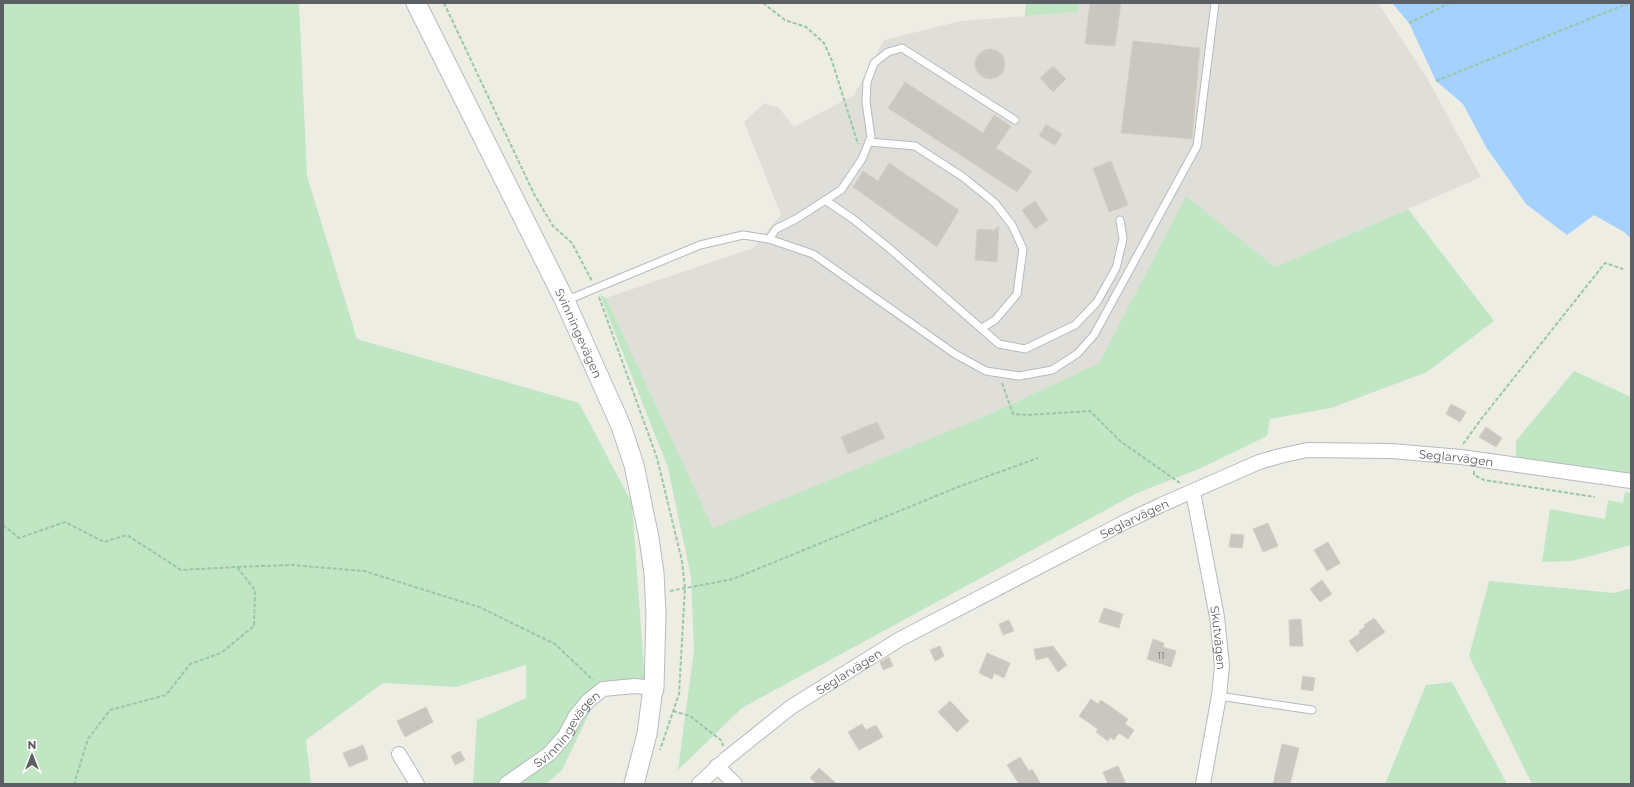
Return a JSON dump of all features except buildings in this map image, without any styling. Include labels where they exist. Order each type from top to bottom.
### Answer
[{"type":"main road","name":"Svinningevägen","points":[[416,3],[565,301],[621,426],[634,465],[649,538],[655,594],[656,655],[654,688],[647,734],[634,784]]},
{"type":"street","name":"Seglarvägen","points":[[699,784],[722,762],[791,707],[900,639],[1161,504],[1193,492],[1259,462],[1307,450],[1391,451],[1467,457],[1631,480]]},
{"type":"street","name":"Skutvägen","points":[[1193,492],[1217,617],[1222,666],[1219,696],[1204,784]]},
{"type":"street","name":"Svinningevägen","points":[[506,784],[549,754],[566,736],[575,717],[588,701],[603,689],[635,686],[654,688]]},
{"type":"street","points":[[399,754],[417,784]]},
{"type":"street","points":[[722,762],[735,784]]},
{"type":"lane","points":[[565,301],[700,245],[743,234],[769,239],[813,254],[955,354],[986,371],[1019,376],[1052,370],[1077,354],[1094,335],[1197,146],[1215,3]]},
{"type":"lane","points":[[769,239],[776,228],[796,219],[841,190],[862,159],[871,137],[866,102],[867,82],[874,63],[888,52],[902,48],[1015,120]]},
{"type":"lane","points":[[869,142],[916,146],[963,177],[995,203],[1012,225],[1023,249],[1017,294],[995,320],[982,328]]},
{"type":"lane","points":[[825,200],[853,218],[890,248],[999,344],[1025,349],[1075,325],[1097,302],[1116,268],[1123,239],[1120,220]]},
{"type":"lane","points":[[1219,696],[1312,710]]},
{"type":"path","points":[[763,3],[785,20],[806,27],[824,43],[832,61],[862,159]]},
{"type":"path","points":[[1409,23],[1450,3]]},
{"type":"path","points":[[1436,81],[1629,3]]},
{"type":"path","points":[[1595,498],[1484,480],[1474,475],[1462,446],[1482,418],[1605,263],[1623,269]]},
{"type":"path","points":[[999,373],[1013,414],[1028,415],[1090,411],[1120,441],[1193,492]]},
{"type":"path","points":[[655,594],[733,579],[958,487],[1038,458]]},
{"type":"path","points":[[3,525],[19,538],[65,522],[104,542],[127,535],[181,570],[291,565],[364,571],[479,607],[555,644],[603,689]]},
{"type":"path","points":[[74,784],[88,739],[110,710],[166,695],[190,664],[222,653],[254,626],[256,590],[237,567]]},
{"type":"path","points":[[673,711],[690,716],[722,741],[722,762]]},
{"type":"shaded area","points":[[1079,3],[1378,3],[1427,78],[1481,177],[1275,267],[1186,197],[1099,363],[990,414],[713,529],[606,298],[753,248],[781,215],[744,122],[764,103],[779,108],[794,127],[854,95],[884,40],[961,21],[1077,12]]},
{"type":"green space","points":[[3,3],[299,3],[307,176],[357,339],[579,403],[632,503],[645,683],[597,697],[562,770],[546,784],[473,784],[477,720],[526,698],[526,665],[456,687],[383,683],[306,740],[311,784],[3,784]]},
{"type":"green space","points":[[1026,3],[1079,3],[1077,12],[1025,16]]},
{"type":"green space","points":[[1186,196],[1275,267],[1408,209],[1494,321],[1427,372],[1331,408],[1270,419],[1267,436],[1199,469],[1137,493],[742,708],[678,770],[694,650],[691,577],[668,468],[600,295],[606,298],[713,528],[990,414],[1099,363]]},
{"type":"green space","points":[[1574,371],[1631,397],[1631,473],[1516,457],[1516,441]]},
{"type":"green space","points":[[1625,492],[1631,493],[1631,545],[1572,561],[1542,562],[1550,509],[1605,519],[1608,500],[1623,503]]},
{"type":"green space","points":[[1489,581],[1614,593],[1631,588],[1631,784],[1532,784],[1469,656]]},
{"type":"green space","points":[[1452,682],[1507,784],[1385,784],[1426,685]]},
{"type":"water","points":[[1392,3],[1631,3],[1631,238],[1624,232],[1594,215],[1567,235],[1526,204],[1486,147],[1463,104],[1436,81],[1409,23]]}]
